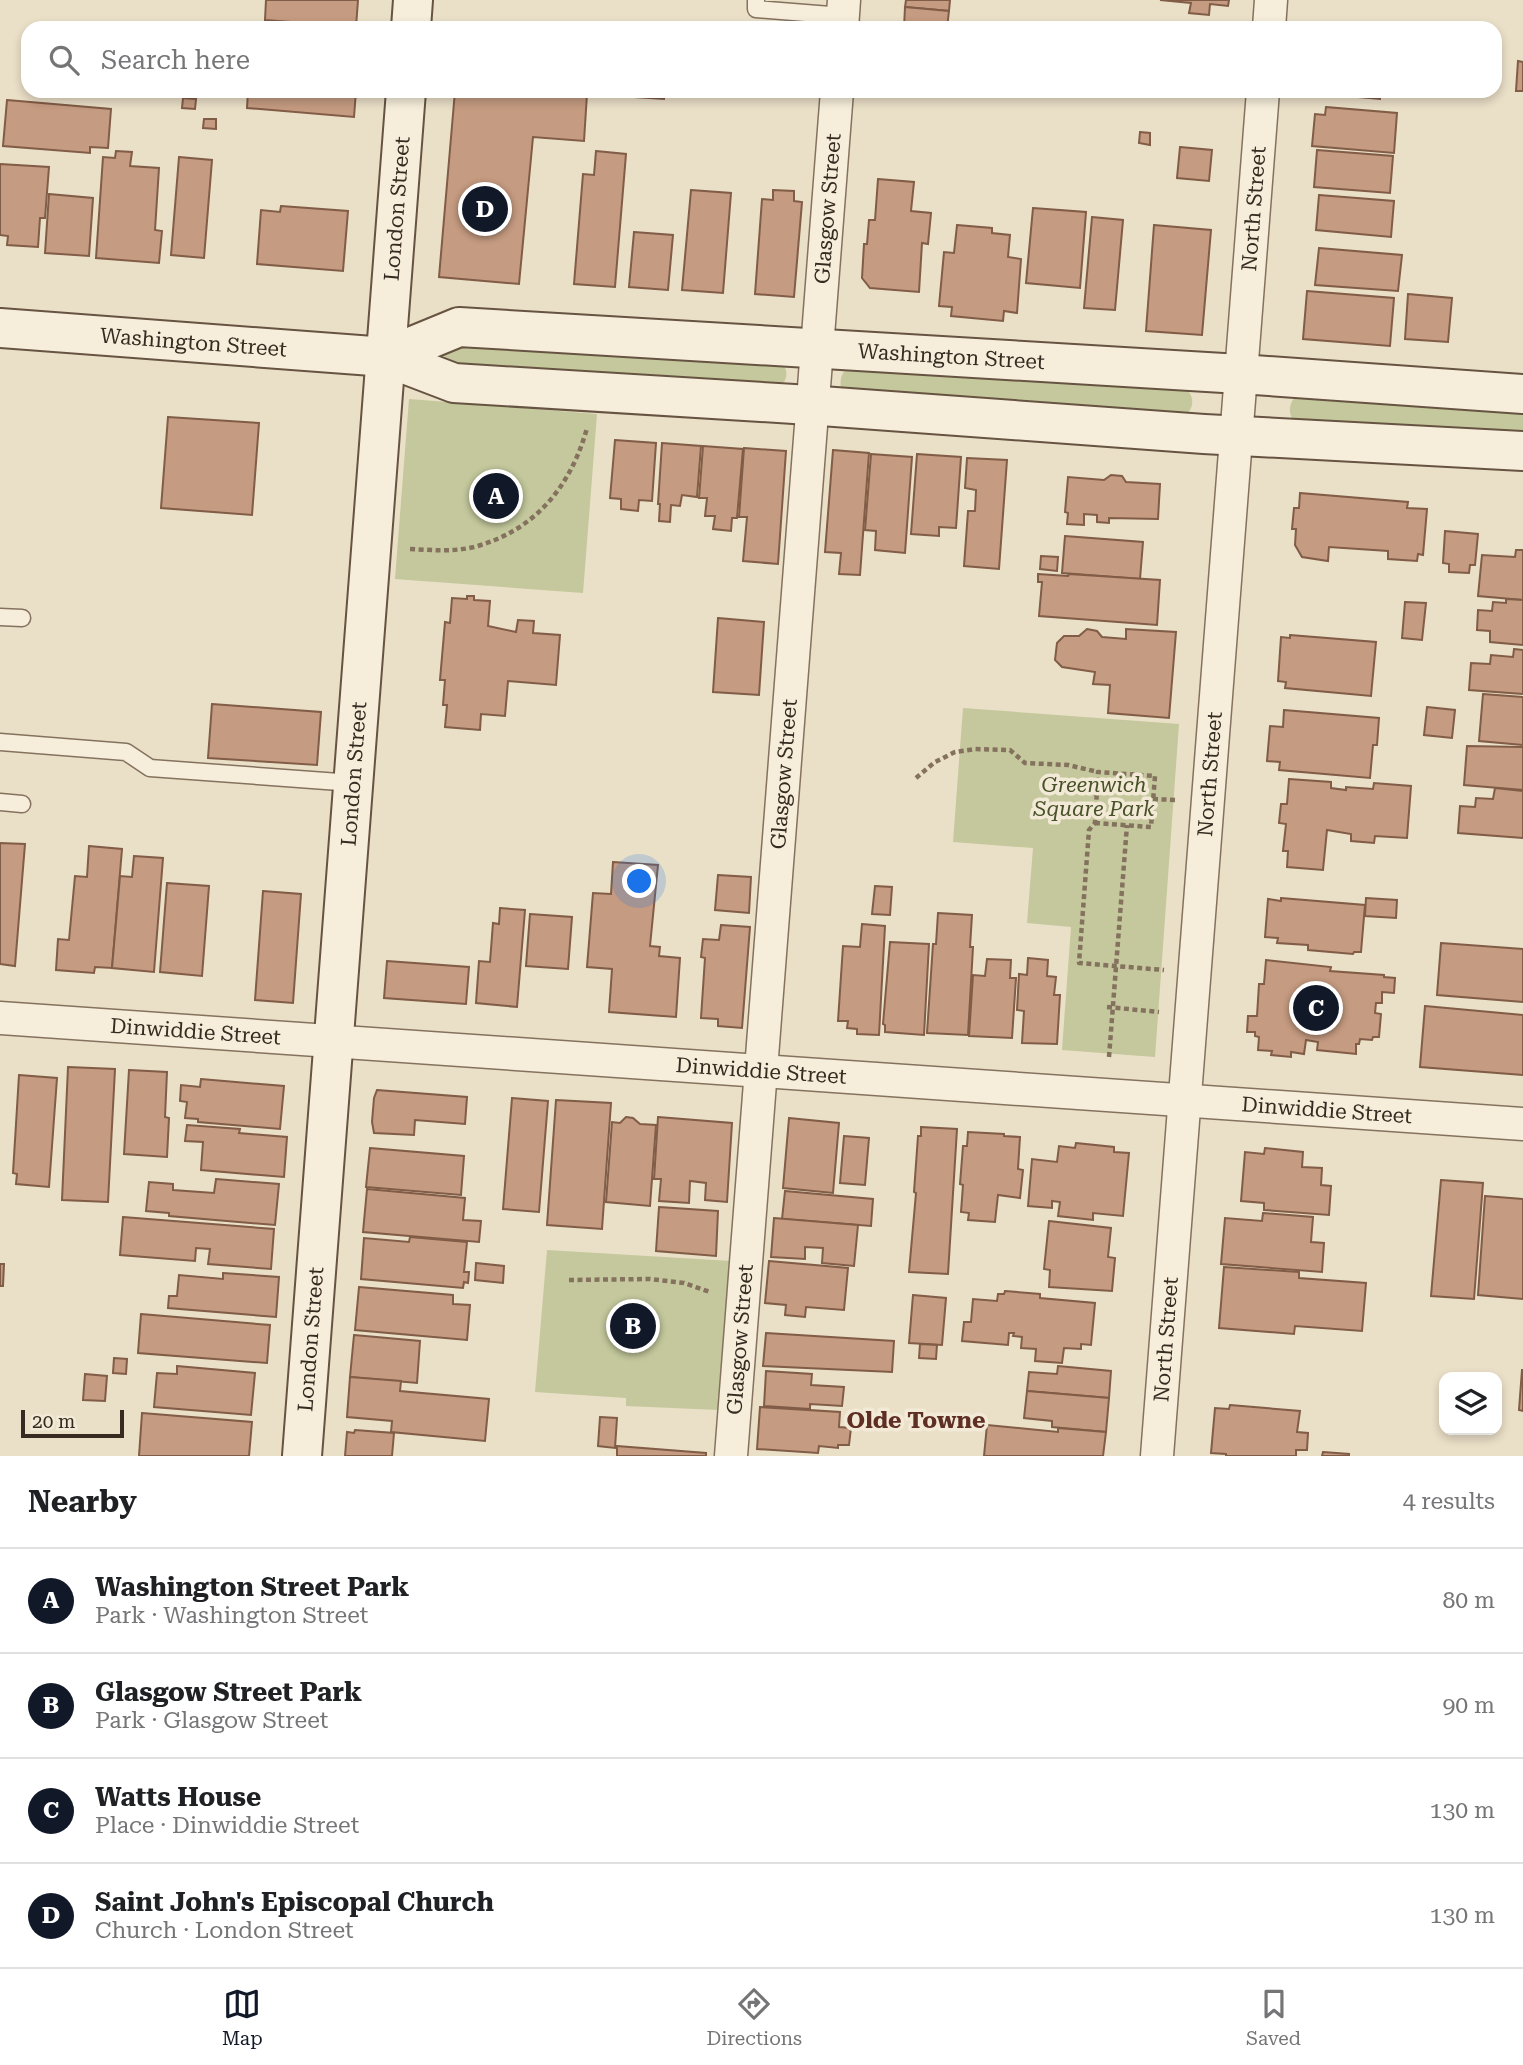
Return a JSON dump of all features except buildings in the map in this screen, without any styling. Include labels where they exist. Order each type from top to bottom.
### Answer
[{"type":"street","points":[[412,21],[413,0]]},
{"type":"street","points":[[1270,21],[1271,0]]},
{"type":"street","name":"London Street","points":[[302,1456],[405,98]]},
{"type":"street","name":"Glasgow Street","points":[[731,1456],[836,98]]},
{"type":"street","name":"North Street","points":[[1157,1456],[1262,98]]},
{"type":"street","name":"Washington Street","points":[[386,357],[459,327],[816,351],[1240,374],[1523,394]]},
{"type":"street","name":"Washington Street","points":[[0,328],[386,357],[454,383],[813,405],[1236,436],[1523,451]]},
{"type":"street","name":"Dinwiddie Street","points":[[0,1018],[1523,1124]]},
{"type":"lane","points":[[756,0],[756,9],[843,15]]},
{"type":"lane","points":[[0,617],[22,618]]},
{"type":"lane","points":[[0,742],[126,752],[150,768],[353,783]]},
{"type":"lane","points":[[0,802],[22,804]]},
{"type":"path","points":[[410,549],[444,551],[474,547],[502,537],[527,523],[548,503],[566,480],[580,454],[590,417]]},
{"type":"path","points":[[916,778],[935,762],[955,752],[975,749],[1010,750],[1025,763],[1068,765],[1098,772],[1155,776],[1151,827],[1094,823]]},
{"type":"path","points":[[1098,772],[1094,823],[1089,830],[1079,963],[1165,970]]},
{"type":"path","points":[[1153,799],[1176,800]]},
{"type":"path","points":[[1109,1057],[1110,1008],[1127,825]]},
{"type":"path","points":[[1110,1008],[1162,1012]]},
{"type":"path","points":[[569,1280],[661,1280],[684,1283],[716,1294]]},
{"type":"green space","points":[[452,341],[781,362],[786,375],[779,388],[458,370],[445,361],[444,354]]},
{"type":"green space","points":[[849,367],[1186,388],[1192,403],[1185,416],[841,389],[842,376]]},
{"type":"green space","points":[[1298,394],[1523,407],[1523,440],[1296,424],[1290,409]]},
{"type":"green space","points":[[409,399],[597,414],[583,593],[395,579]]},
{"type":"green space","name":"Greenwich Square Park","points":[[963,708],[1179,724],[1155,1057],[1062,1050],[1071,927],[1027,923],[1033,848],[953,842]]},
{"type":"green space","points":[[547,1250],[731,1261],[719,1410],[626,1406],[626,1398],[535,1392]]},
{"type":"place","name":"Saint John's Episcopal Church","points":[[485,209]]},
{"type":"place","name":"Washington Street Park","points":[[496,496]]},
{"type":"place","name":"Watts House","points":[[1316,1008]]},
{"type":"place","name":"Glasgow Street Park","points":[[633,1326]]},
{"type":"district","name":"Olde Towne","points":[[916,1420]]}]
